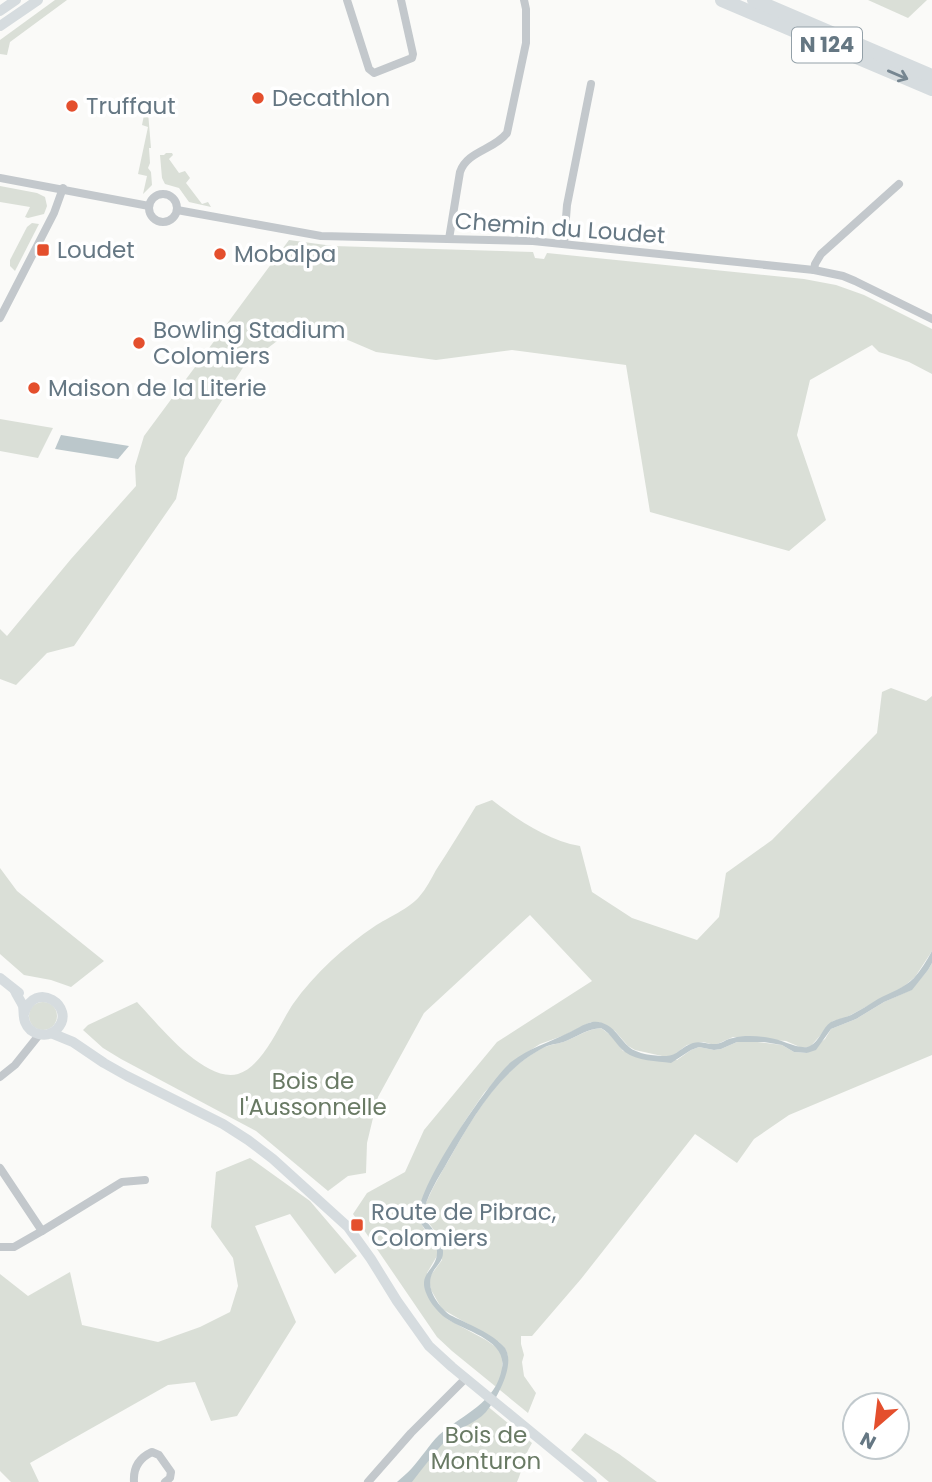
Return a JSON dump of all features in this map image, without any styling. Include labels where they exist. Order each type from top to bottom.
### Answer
[{"type":"highway","name":"N 124","points":[[722,0],[932,89]]},
{"type":"highway","name":"N 124","points":[[754,0],[932,76]]},
{"type":"main road","points":[[0,11],[15,0]]},
{"type":"main road","points":[[0,26],[37,0]]},
{"type":"main road","points":[[0,978],[15,991],[34,999]]},
{"type":"main road","points":[[15,991],[22,1005],[24,1020],[34,1032],[51,1033],[73,1042],[127,1076],[223,1124],[273,1159],[348,1227],[429,1346],[592,1482]]},
{"type":"main road","points":[[24,1014],[27,1005],[34,999],[46,997],[55,1002],[61,1011],[61,1022],[73,1042]]},
{"type":"main road","points":[[51,1033],[61,1022]]},
{"type":"street","points":[[347,0],[369,69],[374,74],[412,58],[414,54],[401,0]]},
{"type":"street","points":[[449,239],[463,164],[468,158],[499,141],[508,129],[526,43],[524,0]]},
{"type":"street","points":[[564,244],[567,205],[591,84]]},
{"type":"street","points":[[0,178],[149,206]]},
{"type":"street","points":[[814,271],[821,254],[899,184]]},
{"type":"street","points":[[0,318],[54,213],[63,188]]},
{"type":"street","points":[[163,194],[174,199],[177,210],[169,220],[161,221],[152,216],[149,206],[153,198],[163,194]]},
{"type":"street","name":"Chemin du Loudet","points":[[177,210],[321,236],[533,241],[814,271],[843,276],[930,314]]},
{"type":"street","points":[[0,1077],[15,1065],[34,1032]]},
{"type":"street","points":[[0,1168],[42,1231]]},
{"type":"street","points":[[0,1248],[20,1245],[122,1182],[145,1180]]},
{"type":"street","points":[[368,1482],[411,1433],[466,1378]]},
{"type":"street","points":[[134,1482],[133,1475],[140,1460],[152,1452],[159,1455],[171,1472],[170,1478],[165,1482]]},
{"type":"green space","points":[[55,0],[67,0],[10,42],[7,55],[0,54],[0,40]]},
{"type":"green space","points":[[868,0],[927,0],[908,18]]},
{"type":"green space","points":[[145,110],[148,112],[151,148],[148,168],[152,185],[143,194],[147,176],[138,174],[148,127],[142,125]]},
{"type":"green space","points":[[172,153],[169,159],[179,173],[185,171],[190,178],[186,183],[202,204],[208,202],[211,207],[189,202],[179,188],[165,184],[160,155]]},
{"type":"green space","points":[[0,186],[45,197],[47,206],[44,214],[28,218],[25,217],[30,207],[0,202]]},
{"type":"green space","points":[[32,223],[39,224],[15,271],[10,266],[10,260],[27,227]]},
{"type":"green space","points":[[289,240],[333,246],[533,252],[535,258],[544,259],[547,253],[804,279],[836,285],[864,295],[932,329],[932,374],[909,362],[879,352],[872,345],[810,380],[797,435],[826,520],[789,551],[650,512],[626,365],[512,350],[436,360],[376,352],[322,329],[285,335],[244,366],[185,458],[176,499],[74,646],[47,653],[16,685],[0,679],[0,629],[7,636],[136,486],[135,466],[144,436]]},
{"type":"green space","points":[[0,419],[53,428],[38,458],[0,451]]},
{"type":"green space","name":"Bois de l'Aussonnelle","points":[[891,688],[926,701],[932,696],[932,951],[915,977],[903,987],[845,1018],[833,1021],[810,1047],[802,1048],[786,1041],[733,1037],[715,1045],[703,1042],[687,1045],[671,1057],[662,1056],[635,1050],[615,1031],[599,1022],[591,1022],[540,1044],[512,1062],[484,1093],[465,1121],[419,1207],[423,1227],[437,1248],[437,1256],[427,1273],[426,1292],[447,1319],[496,1347],[502,1354],[502,1371],[508,1356],[499,1342],[442,1309],[431,1290],[429,1280],[442,1260],[435,1231],[425,1216],[424,1208],[460,1140],[490,1094],[515,1067],[545,1047],[601,1028],[613,1037],[623,1051],[677,1060],[699,1047],[714,1050],[749,1041],[782,1045],[794,1052],[807,1053],[825,1039],[831,1029],[911,990],[932,963],[932,1055],[789,1115],[754,1139],[737,1163],[695,1134],[581,1279],[532,1336],[521,1336],[524,1376],[536,1393],[528,1413],[437,1337],[353,1214],[367,1193],[405,1172],[424,1130],[497,1042],[592,981],[530,915],[424,1013],[378,1097],[367,1143],[366,1173],[348,1176],[328,1191],[256,1131],[121,1059],[103,1048],[83,1030],[88,1025],[137,1002],[183,1050],[211,1070],[238,1074],[247,1070],[263,1054],[293,1004],[311,982],[352,943],[422,894],[476,806],[492,800],[545,834],[580,846],[592,892],[632,918],[697,940],[719,917],[726,873],[772,840],[877,733],[882,692]]},
{"type":"green space","points":[[0,868],[17,891],[104,961],[71,987],[24,975],[0,954]]},
{"type":"green space","points":[[43,1002],[53,1006],[57,1016],[53,1026],[43,1030],[33,1026],[29,1016],[33,1006]]},
{"type":"green space","points":[[250,1158],[310,1201],[357,1256],[335,1274],[290,1214],[255,1226],[296,1322],[237,1416],[211,1421],[195,1382],[168,1385],[30,1463],[39,1482],[11,1482],[0,1471],[0,1274],[28,1296],[70,1272],[82,1325],[158,1342],[200,1327],[230,1312],[238,1286],[233,1258],[211,1227],[216,1172]]},
{"type":"green space","name":"Bois de Monturon","points":[[486,1405],[532,1443],[517,1482],[406,1482],[438,1443]]},
{"type":"green space","points":[[585,1433],[657,1482],[609,1482],[571,1450]]},
{"type":"shaded area","points":[[61,435],[129,446],[118,459],[55,449]]},
{"type":"shaded area","points":[[932,951],[932,963],[912,990],[831,1029],[816,1050],[807,1053],[794,1052],[782,1045],[764,1042],[737,1042],[714,1050],[699,1047],[671,1063],[653,1061],[625,1052],[601,1028],[545,1047],[500,1082],[467,1129],[433,1187],[423,1215],[443,1247],[442,1259],[431,1278],[434,1296],[450,1315],[494,1338],[505,1348],[508,1355],[507,1372],[500,1390],[486,1412],[446,1440],[412,1482],[397,1482],[439,1435],[486,1399],[499,1380],[502,1358],[498,1350],[492,1343],[445,1317],[432,1304],[426,1293],[425,1279],[434,1264],[437,1251],[419,1214],[421,1200],[441,1159],[487,1090],[511,1062],[532,1049],[594,1022],[610,1027],[632,1049],[651,1055],[669,1056],[693,1043],[716,1044],[747,1036],[770,1038],[796,1046],[810,1046],[831,1022],[851,1015],[910,981]]},
{"type":"place","name":"Decathlon","points":[[258,98]]},
{"type":"place","name":"Truffaut","points":[[72,106]]},
{"type":"place","name":"Loudet","points":[[43,250]]},
{"type":"place","name":"Mobalpa","points":[[220,254]]},
{"type":"place","name":"Bowling Stadium Colomiers","points":[[139,343]]},
{"type":"place","name":"Maison de la Literie","points":[[34,388]]},
{"type":"place","name":"Route de Pibrac, Colomiers","points":[[357,1225]]}]
